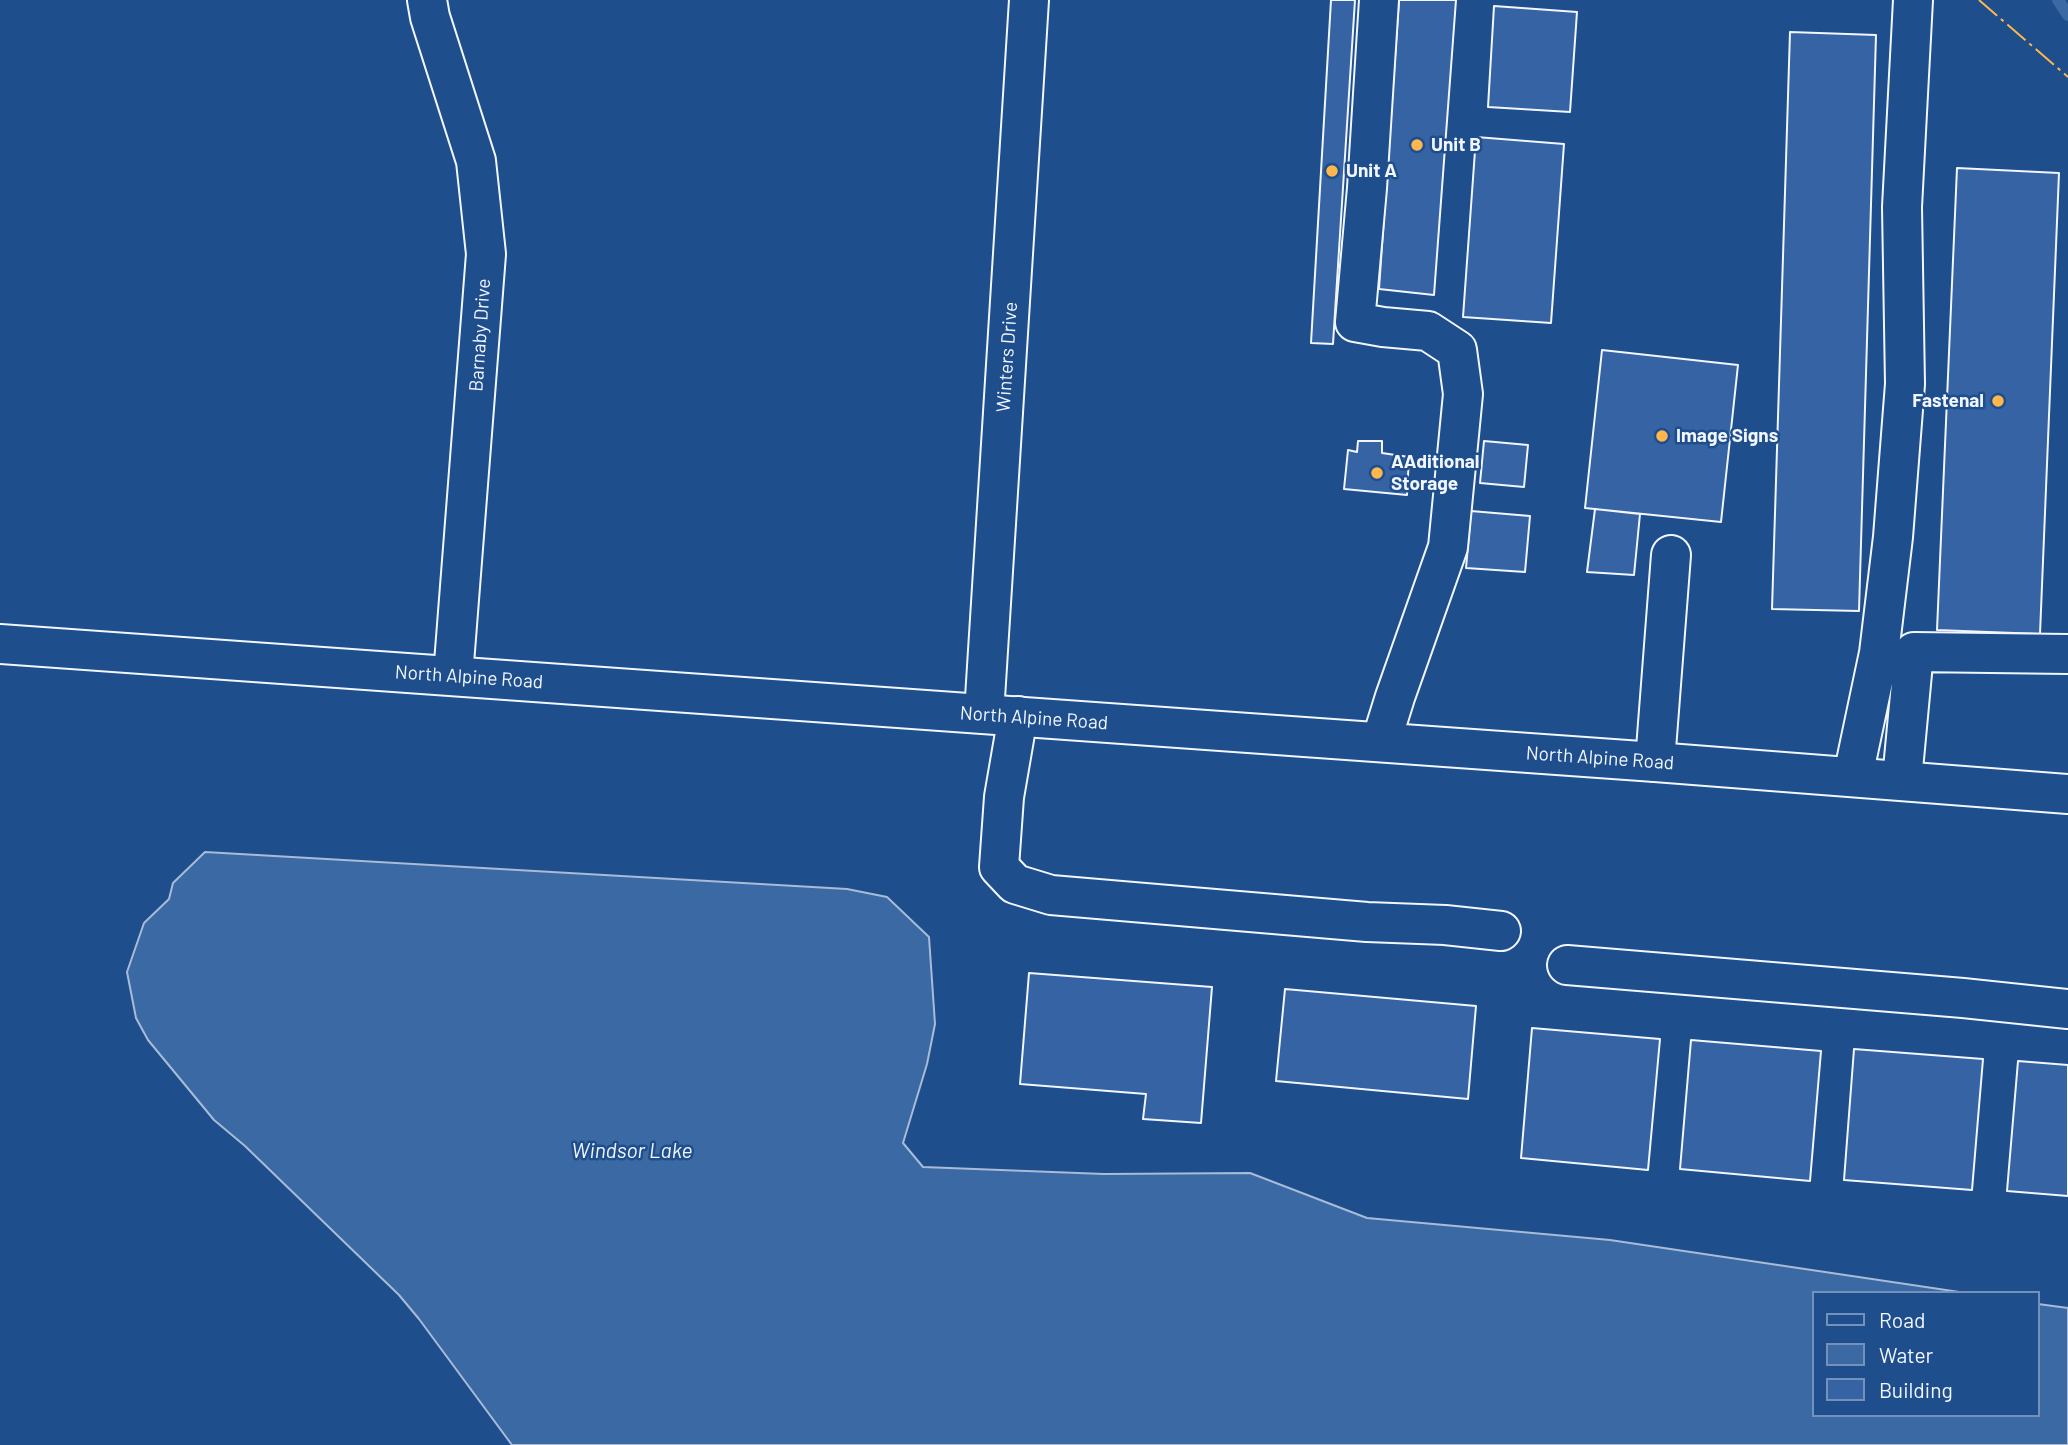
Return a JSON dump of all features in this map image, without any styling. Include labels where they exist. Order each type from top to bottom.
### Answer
[{"type":"main road","name":"Barnaby Drive","points":[[428,0],[430,17],[476,161],[486,254],[453,676]]},
{"type":"main road","name":"Winters Drive","points":[[1029,0],[1001,715],[1003,797],[999,867],[1014,884],[1051,895],[1501,931]]},
{"type":"main road","points":[[1379,0],[1356,322],[1428,331],[1438,337],[1457,350],[1463,394],[1448,547],[1381,742]]},
{"type":"main road","points":[[1853,776],[1879,653],[1893,537],[1905,384],[1902,207],[1913,0]]},
{"type":"main road","points":[[1655,762],[1671,555]]},
{"type":"main road","name":"North Alpine Road","points":[[0,644],[1853,776],[2068,794]]},
{"type":"main road","points":[[1902,780],[1914,652],[2068,654]]},
{"type":"main road","points":[[1567,965],[2068,1009]]},
{"type":"water","name":"Windsor Lake","points":[[205,852],[847,889],[887,897],[929,937],[935,1024],[927,1064],[903,1143],[923,1167],[1104,1174],[1250,1173],[1367,1218],[1610,1240],[1953,1291],[1812,1291],[1812,1417],[2040,1417],[2040,1304],[2068,1308],[2068,1445],[512,1445],[399,1295],[245,1146],[214,1120],[148,1040],[136,1018],[127,972],[144,923],[169,899],[173,883]]},
{"type":"building","name":"Unit A","points":[[1331,0],[1355,0],[1333,344],[1311,343]]},
{"type":"building","name":"Unit B","points":[[1399,0],[1456,0],[1434,295],[1379,289]]},
{"type":"building","points":[[1494,6],[1577,12],[1570,112],[1488,107]]},
{"type":"building","points":[[1790,32],[1876,35],[1859,611],[1772,609]]},
{"type":"building","points":[[1476,137],[1564,144],[1551,323],[1463,317]]},
{"type":"building","name":"Fastenal","points":[[1957,168],[2059,173],[2040,634],[1937,630]]},
{"type":"building","name":"Image Signs","points":[[1602,350],[1738,365],[1721,522],[1585,508]]},
{"type":"building","name":"AAditional Storage","points":[[1358,441],[1382,441],[1382,453],[1409,457],[1407,495],[1344,489],[1348,450],[1357,452]]},
{"type":"building","points":[[1484,441],[1528,445],[1524,487],[1480,483]]},
{"type":"building","points":[[1595,509],[1640,514],[1634,575],[1587,572]]},
{"type":"building","points":[[1471,511],[1530,516],[1525,572],[1466,568]]},
{"type":"building","points":[[1029,973],[1212,987],[1201,1123],[1143,1119],[1146,1094],[1020,1084]]},
{"type":"building","points":[[1285,989],[1476,1006],[1468,1099],[1276,1081]]},
{"type":"building","points":[[1532,1028],[1660,1039],[1648,1170],[1521,1158]]},
{"type":"building","points":[[1691,1040],[1821,1051],[1810,1181],[1680,1169]]},
{"type":"building","points":[[1854,1049],[1983,1059],[1972,1190],[1844,1180]]},
{"type":"building","points":[[2018,1061],[2068,1065],[2068,1196],[2007,1191]]},
{"type":"waterway","points":[[2058,0],[2068,15]]},
{"type":"power","points":[[1979,0],[2068,77]]},
{"type":"place","name":"Unit B","points":[[1417,145]]},
{"type":"place","name":"Unit A","points":[[1332,171]]},
{"type":"place","name":"Fastenal","points":[[1998,401]]},
{"type":"place","name":"Image Signs","points":[[1662,436]]},
{"type":"place","name":"AAditional Storage","points":[[1377,473]]}]
